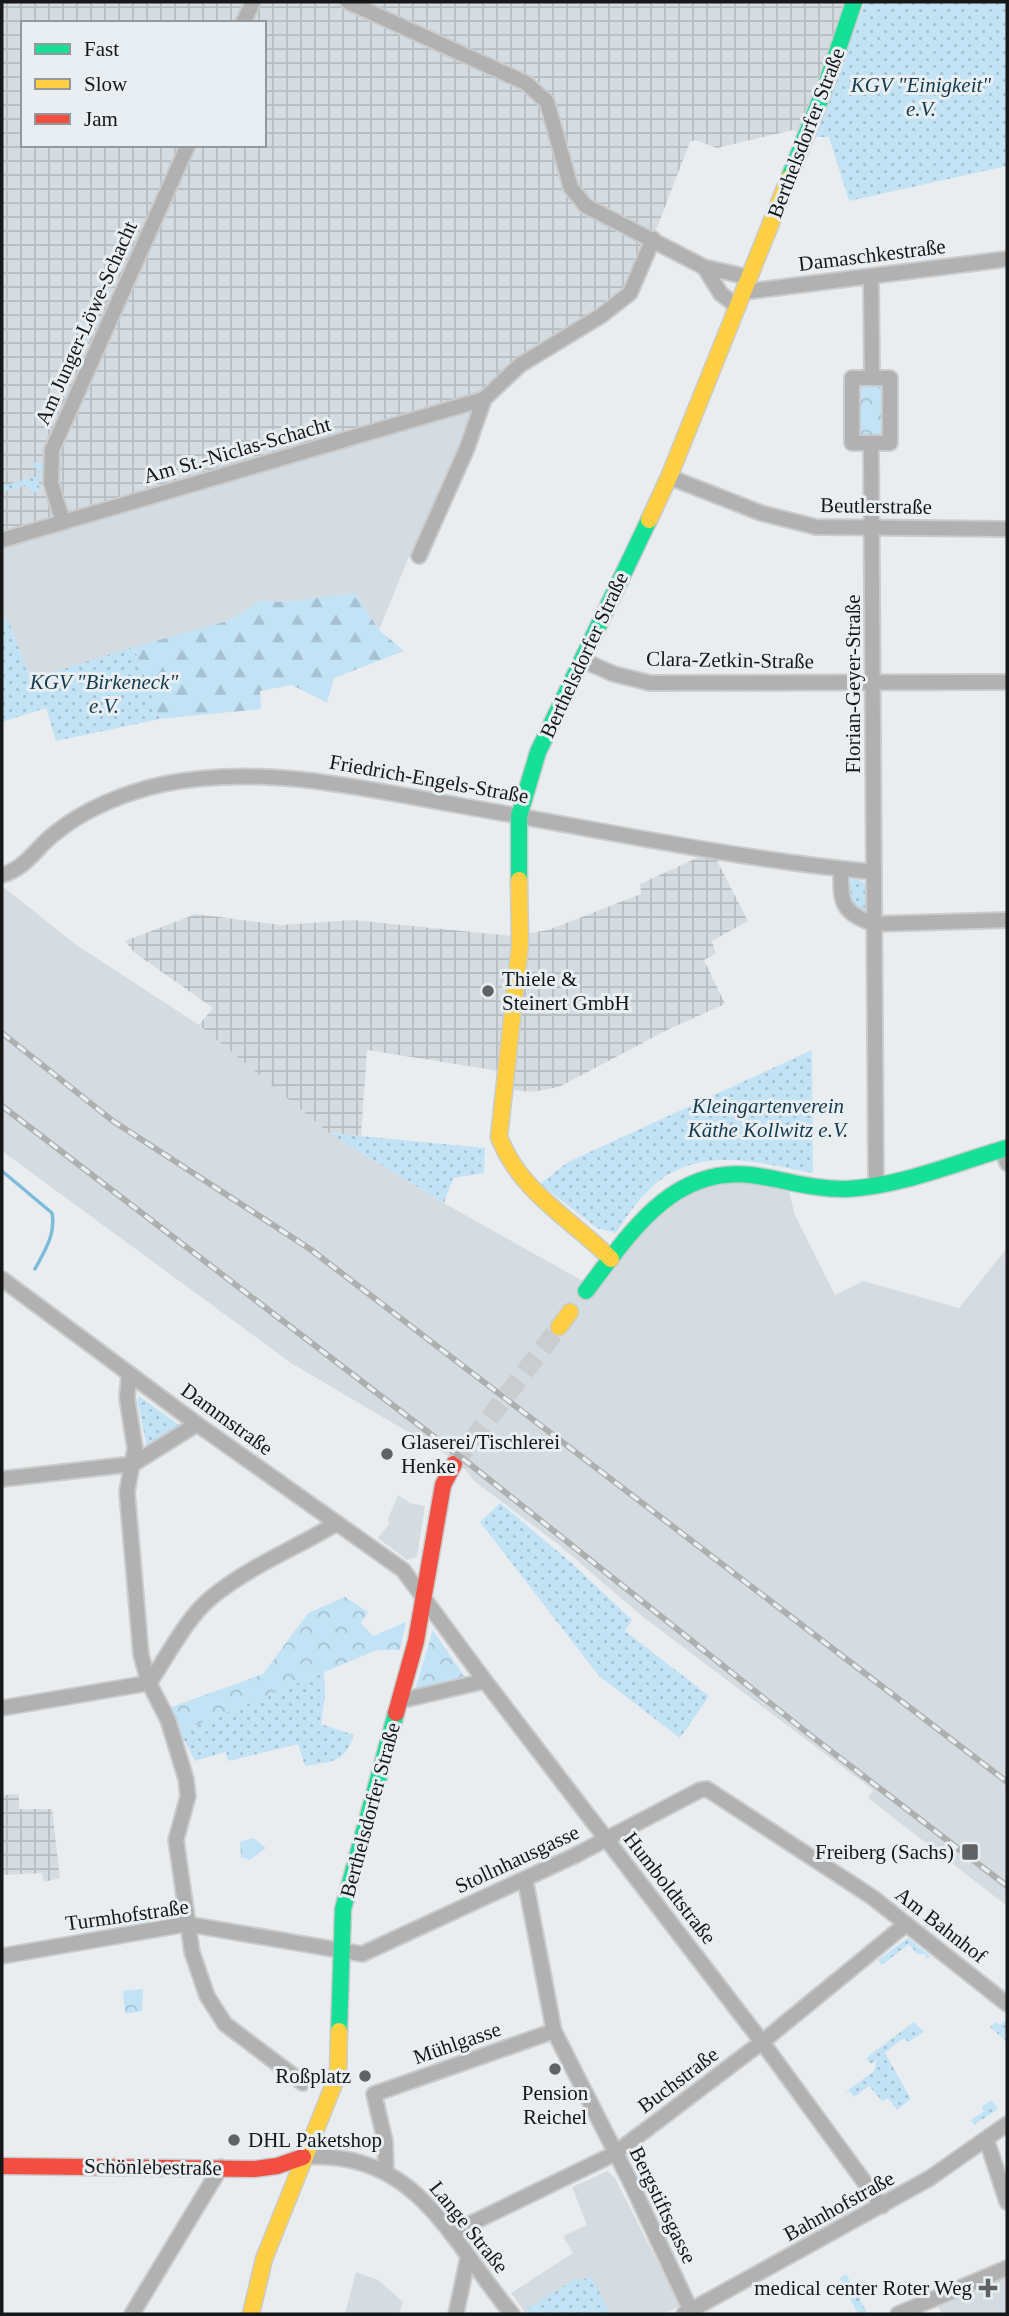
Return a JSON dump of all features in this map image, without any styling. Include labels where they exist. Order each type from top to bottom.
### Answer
[{"type":"street","points":[[244,21],[253,2]]},
{"type":"street","points":[[348,2],[512,75],[539,92],[551,113],[571,188],[586,206],[704,267],[721,294],[743,292]]},
{"type":"street","name":"Berthelsdorfer Straße","points":[[611,1259],[592,1238],[515,1176],[505,1158],[499,1137],[521,931],[519,816],[538,752],[669,477],[826,85],[855,2]]},
{"type":"street","name":"Am Junger-Löwe-Schacht","points":[[63,522],[51,483],[52,450],[187,147]]},
{"type":"street","name":"Am St.-Niclas-Schacht","points":[[2,540],[484,399],[520,365],[602,315],[630,293],[653,239]]},
{"type":"street","name":"Damaschkestraße","points":[[704,267],[743,292],[1007,259]]},
{"type":"street","points":[[871,277],[872,378]]},
{"type":"street","points":[[852,378],[872,378],[890,378],[890,443],[852,443],[852,378]]},
{"type":"street","name":"Am St.-Niclas-Schacht","points":[[419,556],[467,448],[484,399]]},
{"type":"street","name":"Florian-Geyer-Straße","points":[[871,443],[874,528],[876,1185]]},
{"type":"street","name":"Beutlerstraße","points":[[669,477],[761,513],[816,527],[1007,529]]},
{"type":"street","name":"Clara-Zetkin-Straße","points":[[582,660],[614,674],[650,683],[1007,682]]},
{"type":"street","name":"Friedrich-Engels-Straße","points":[[2,875],[19,870],[53,835],[74,819],[115,800],[162,785],[213,777],[262,776],[330,783],[841,869],[874,872]]},
{"type":"street","points":[[841,869],[841,897],[844,905],[859,918],[874,924],[1007,920]]},
{"type":"street","points":[[586,1291],[661,1198],[677,1186],[709,1175],[747,1174],[799,1185],[844,1189],[876,1185],[1005,1153]]},
{"type":"street","name":"Dammstraße","points":[[2,1279],[197,1424],[403,1570],[424,1596]]},
{"type":"street","points":[[559,1327],[570,1312]]},
{"type":"street","points":[[129,1374],[127,1398],[135,1448],[127,1492],[141,1655],[149,1684],[168,1720],[186,1779],[188,1796],[176,1840],[194,1962],[218,2015],[236,2034],[262,2049],[303,2083]]},
{"type":"street","points":[[2,1479],[132,1464],[197,1424]]},
{"type":"street","name":"Berthelsdorfer Straße","points":[[251,2314],[279,2189],[303,2157],[338,2074],[340,1952],[348,1880],[417,1635],[443,1485],[454,1464]]},
{"type":"street","points":[[2,1708],[149,1684],[200,1609],[212,1597],[270,1559],[337,1523]]},
{"type":"street","name":"Humboldtstraße","points":[[424,1596],[485,1681],[762,2042],[883,2206]]},
{"type":"street","points":[[399,1701],[485,1681]]},
{"type":"street","name":"Stollnhausgasse","points":[[340,1952],[362,1954],[525,1879],[700,1790],[707,1789]]},
{"type":"street","name":"Am Bahnhof","points":[[707,1789],[872,1897],[1007,2004]]},
{"type":"street","name":"Bergstiftsgasse","points":[[525,1879],[554,2031],[687,2313]]},
{"type":"street","name":"Turmhofstraße","points":[[2,1956],[187,1924],[340,1952]]},
{"type":"street","name":"Buchstraße","points":[[451,2233],[614,2154],[762,2042],[906,1924]]},
{"type":"street","name":"Mühlgasse","points":[[386,2172],[385,2141],[374,2094],[554,2031]]},
{"type":"street","name":"Bahnhofstraße","points":[[687,2313],[883,2206],[987,2141],[1007,2124]]},
{"type":"street","points":[[987,2141],[1007,2202]]},
{"type":"street","name":"Schönlebestraße","points":[[2,2166],[254,2169],[303,2157]]},
{"type":"street","name":"Lange Straße","points":[[303,2157],[330,2157],[386,2172],[412,2189],[451,2233],[512,2314]]},
{"type":"street","points":[[132,2314],[220,2167]]},
{"type":"street","points":[[254,2169],[279,2189]]},
{"type":"street","points":[[456,2314],[468,2256]]},
{"type":"street","points":[[898,2314],[1007,2268]]},
{"type":"shaded area","points":[[2,2],[851,2],[805,137],[793,130],[717,148],[695,140],[690,142],[639,274],[619,297],[468,405],[2,544]]},
{"type":"shaded area","points":[[468,405],[474,415],[408,559],[379,630],[355,593],[283,602],[260,601],[228,621],[31,680],[8,620],[2,621],[2,540]]},
{"type":"shaded area","points":[[714,855],[748,921],[712,941],[716,954],[704,960],[725,1004],[669,1029],[559,1087],[533,1092],[513,1090],[512,1073],[367,1050],[361,1136],[329,1133],[199,1025],[213,1008],[135,953],[125,941],[196,914],[281,925],[353,920],[512,936],[548,930],[641,894],[640,884],[699,857]]},
{"type":"shaded area","points":[[2,886],[75,944],[199,1025],[329,1133],[444,1203],[595,1288],[670,1195],[724,1179],[788,1188],[795,1215],[835,1295],[863,1281],[959,1308],[1007,1248],[1007,1906],[868,1798],[873,1790],[643,1617],[559,1545],[474,1481],[466,1470],[447,1455],[291,1363],[2,1151]]},
{"type":"shaded area","points":[[398,1495],[410,1503],[425,1506],[417,1557],[407,1560],[378,1538],[390,1523],[387,1521]]},
{"type":"shaded area","points":[[19,1794],[19,1809],[52,1809],[60,1878],[44,1882],[42,1873],[2,1875],[2,1795]]},
{"type":"shaded area","points":[[607,2171],[615,2178],[680,2306],[663,2314],[526,2314],[511,2293],[573,2253],[563,2236],[587,2225],[572,2187]]},
{"type":"shaded area","points":[[356,2272],[378,2280],[403,2302],[399,2314],[345,2314]]},
{"type":"shaded area","name":"medical center Roter Weg","points":[[1007,2272],[1007,2314],[942,2314],[936,2304]]},
{"type":"green space","name":"KGV \"Einigkeit\" e.V.","points":[[865,2],[1007,2],[1007,166],[849,201],[829,137],[805,137],[839,71]]},
{"type":"green space","points":[[876,382],[884,387],[887,431],[882,437],[867,439],[856,432],[857,390],[862,385]]},
{"type":"green space","points":[[31,463],[44,463],[45,476],[39,478],[39,492],[31,493],[29,485],[2,492],[2,486],[42,475]]},
{"type":"green space","points":[[355,593],[379,630],[404,651],[334,678],[327,703],[292,685],[260,691],[261,709],[160,719],[134,647],[228,621],[260,601],[283,602]]},
{"type":"green space","name":"KGV \"Birkeneck\" e.V.","points":[[8,620],[31,679],[134,647],[160,719],[56,741],[46,708],[2,722],[2,621]]},
{"type":"green space","points":[[854,877],[870,886],[868,911],[865,914],[852,910],[846,887]]},
{"type":"green space","name":"Kleingartenverein Käthe Kollwitz e.V.","points":[[812,1050],[813,1173],[749,1161],[727,1160],[686,1166],[649,1190],[616,1233],[597,1228],[540,1184],[568,1162]]},
{"type":"green space","points":[[329,1133],[485,1148],[484,1173],[453,1178],[444,1203]]},
{"type":"green space","points":[[139,1396],[179,1425],[147,1447],[137,1400]]},
{"type":"green space","points":[[500,1503],[575,1566],[632,1620],[625,1631],[709,1696],[680,1738],[599,1676],[480,1522]]},
{"type":"green space","points":[[345,1597],[368,1612],[361,1623],[373,1636],[406,1622],[400,1650],[377,1650],[180,1732],[166,1709],[263,1674],[308,1613]]},
{"type":"green space","points":[[433,1630],[466,1679],[415,1690]]},
{"type":"green space","points":[[324,1672],[325,1696],[321,1724],[354,1735],[346,1751],[336,1760],[305,1766],[298,1744],[228,1761],[226,1752],[195,1761],[180,1732]]},
{"type":"green space","points":[[253,1838],[266,1848],[250,1860],[241,1857],[240,1842]]},
{"type":"green space","points":[[908,1938],[930,1956],[926,1959],[925,1954],[917,1954],[909,1944],[882,1965],[878,1960]]},
{"type":"green space","points":[[143,1989],[142,2011],[125,2014],[123,1991]]},
{"type":"green space","points":[[1005,2021],[1007,2042],[990,2027],[996,2022],[1000,2025]]},
{"type":"green space","points":[[914,2022],[924,2032],[908,2042],[901,2040],[871,2064],[866,2058]]},
{"type":"green space","points":[[885,2053],[911,2099],[897,2110],[888,2098],[882,2101],[869,2086],[854,2097],[849,2091],[844,2093],[874,2071],[877,2059]]},
{"type":"green space","points":[[992,2100],[998,2109],[974,2125],[971,2120],[984,2111],[981,2107]]},
{"type":"green space","points":[[846,2274],[868,2314],[858,2314],[840,2278]]},
{"type":"green space","points":[[591,2276],[611,2314],[530,2314],[526,2309],[577,2278],[579,2281]]},
{"type":"waterway","points":[[2,1171],[52,1213],[51,1235],[35,1269]]},
{"type":"tunnel","points":[[454,1464],[559,1327]]},
{"type":"railway","points":[[2,1033],[113,1121],[310,1249],[1007,1782]]},
{"type":"railway","points":[[2,1106],[471,1465],[810,1735],[1007,1886]]},
{"type":"traffic: fast","points":[[789,178],[826,85],[854,2]]},
{"type":"traffic: fast","points":[[519,880],[519,816],[538,752],[649,520]]},
{"type":"traffic: fast","points":[[586,1291],[636,1227],[675,1193],[698,1181],[723,1175],[751,1175],[823,1188],[868,1187],[908,1179],[1007,1148]]},
{"type":"traffic: fast","points":[[339,2031],[343,1909],[396,1713]]},
{"type":"traffic: slow","points":[[649,520],[669,477],[789,178]]},
{"type":"traffic: slow","points":[[519,880],[520,945],[499,1137],[508,1156],[533,1189],[611,1259]]},
{"type":"traffic: slow","points":[[559,1327],[570,1312]]},
{"type":"traffic: slow","points":[[251,2314],[264,2259],[338,2074],[339,2031]]},
{"type":"traffic: jam","points":[[396,1713],[416,1641],[443,1485],[454,1464]]},
{"type":"traffic: jam","points":[[2,2166],[254,2169],[277,2166],[303,2157]]},
{"type":"place","name":"Thiele & Steinert GmbH","points":[[488,991]]},
{"type":"place","name":"Glaserei/Tischlerei Henke","points":[[387,1454]]},
{"type":"place","name":"Freiberg (Sachs)","points":[[970,1852]]},
{"type":"place","name":"Pension Reichel","points":[[555,2069]]},
{"type":"place","name":"Roßplatz","points":[[365,2076]]},
{"type":"place","name":"DHL Paketshop","points":[[234,2140]]},
{"type":"place","name":"medical center Roter Weg","points":[[988,2288]]}]
